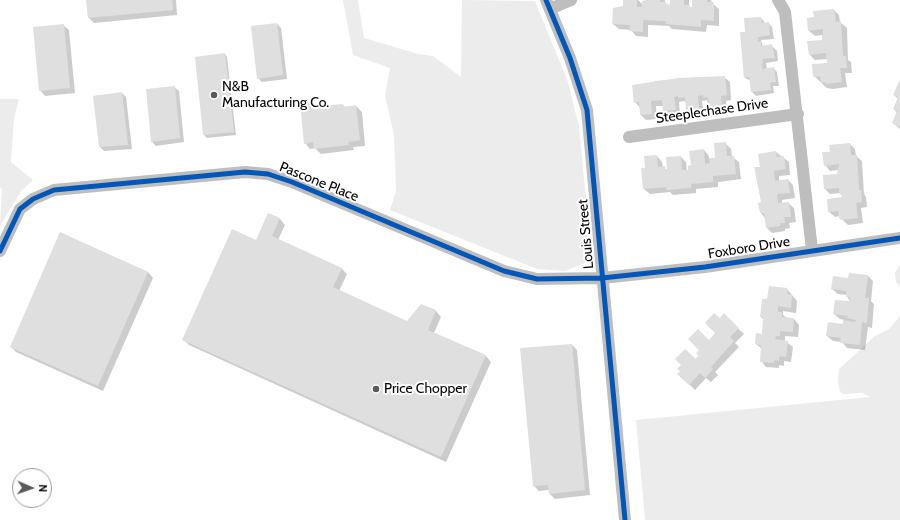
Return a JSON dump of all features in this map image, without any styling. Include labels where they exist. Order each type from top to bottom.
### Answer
[{"type":"street","points":[[548,4],[571,0]]},
{"type":"street","points":[[778,0],[785,12],[798,114],[812,250]]},
{"type":"street","name":"Louis Street","points":[[548,4],[587,110],[625,520]]},
{"type":"street","name":"Steeplechase Drive","points":[[629,137],[798,114]]},
{"type":"street","name":"Pascone Place","points":[[0,251],[20,209],[33,199],[54,190],[245,172],[268,174],[292,182],[504,270],[537,279],[602,278]]},
{"type":"street","name":"Foxboro Drive","points":[[602,278],[705,267],[900,238]]},
{"type":"shaded area","points":[[343,0],[358,0],[364,38],[418,54],[433,56],[461,77],[462,0],[535,1],[568,82],[579,127],[591,252],[585,263],[565,271],[537,269],[390,210],[396,191],[394,135],[385,96],[390,68],[353,55]]},
{"type":"shaded area","points":[[0,99],[19,99],[14,119],[11,162],[33,180],[21,191],[0,226],[2,190],[0,187]]},
{"type":"shaded area","points":[[900,264],[900,286],[896,282],[895,273]]},
{"type":"shaded area","points":[[900,316],[900,520],[645,520],[636,420],[870,397],[862,393],[843,394],[840,391],[838,382],[839,369],[875,336],[889,329]]},
{"type":"building","points":[[86,0],[172,0],[173,10],[88,18]]},
{"type":"building","points":[[623,0],[637,0],[637,7],[642,7],[642,1],[646,0],[660,0],[660,2],[666,2],[666,4],[670,5],[670,0],[684,0],[684,5],[690,5],[689,7],[692,7],[692,0],[707,0],[707,2],[714,2],[714,21],[701,20],[701,27],[666,24],[666,21],[643,20],[643,32],[629,31],[630,25],[612,24],[613,8],[623,6]]},
{"type":"building","points":[[834,9],[836,22],[841,21],[843,56],[846,56],[847,68],[840,68],[842,82],[826,84],[826,82],[821,83],[820,76],[813,77],[812,64],[827,63],[826,53],[809,55],[807,41],[822,40],[823,29],[808,31],[807,18],[814,17],[813,11]]},
{"type":"building","points":[[761,17],[762,23],[769,22],[770,35],[758,37],[758,42],[761,41],[761,46],[772,44],[775,58],[763,59],[762,69],[774,67],[776,82],[770,83],[771,90],[751,92],[749,77],[744,78],[740,32],[745,32],[744,18]]},
{"type":"building","points":[[277,23],[283,75],[257,79],[251,26]]},
{"type":"building","points":[[64,24],[70,88],[39,91],[33,27]]},
{"type":"building","name":"N&B Manufacturing Co.","points":[[225,53],[234,132],[203,135],[195,57]]},
{"type":"building","points":[[725,76],[727,95],[721,96],[722,108],[710,110],[708,97],[703,98],[703,95],[698,96],[699,109],[686,111],[685,97],[674,97],[676,110],[663,111],[662,100],[651,101],[652,114],[640,115],[639,102],[634,103],[632,85],[678,78]]},
{"type":"building","points":[[900,79],[900,127],[892,123],[897,111],[893,109],[898,97],[893,95]]},
{"type":"building","points":[[175,86],[180,138],[151,142],[146,89]]},
{"type":"building","points":[[122,92],[128,145],[99,147],[93,96]]},
{"type":"building","points":[[310,101],[310,107],[343,104],[344,107],[356,105],[360,140],[348,142],[349,145],[314,149],[313,142],[304,144],[300,102]]},
{"type":"building","points":[[726,142],[727,156],[734,156],[736,174],[713,176],[713,182],[691,184],[691,188],[667,190],[666,187],[643,189],[641,168],[645,168],[644,156],[657,155],[658,167],[665,166],[667,171],[666,157],[681,156],[682,170],[688,170],[688,166],[691,165],[689,151],[704,149],[705,164],[710,163],[709,158],[715,158],[714,143]]},
{"type":"building","points":[[850,143],[851,155],[857,155],[859,190],[861,190],[862,202],[856,203],[858,218],[841,220],[839,218],[838,211],[828,212],[827,199],[842,197],[841,193],[839,194],[839,188],[824,189],[823,175],[837,174],[839,164],[824,166],[822,152],[830,152],[829,145]]},
{"type":"building","points":[[776,151],[777,157],[784,156],[786,169],[774,171],[775,181],[788,179],[790,193],[777,194],[778,203],[789,202],[791,217],[784,217],[785,223],[780,223],[780,226],[766,228],[764,213],[760,213],[758,203],[761,202],[754,167],[760,167],[758,154]]},
{"type":"building","points":[[268,213],[280,218],[272,236],[342,268],[333,287],[407,321],[421,304],[436,310],[428,330],[486,355],[441,457],[182,340],[232,229],[256,240]]},
{"type":"building","points":[[60,232],[148,272],[98,386],[10,347]]},
{"type":"building","points":[[849,273],[868,275],[865,298],[869,298],[867,323],[862,322],[860,345],[840,343],[841,338],[826,336],[828,322],[843,324],[843,320],[855,322],[856,320],[847,318],[848,316],[833,314],[835,300],[849,301],[850,297],[846,297],[846,291],[831,289],[833,276],[848,278]]},
{"type":"building","points":[[769,286],[787,288],[787,294],[792,295],[791,308],[778,306],[778,312],[782,312],[782,317],[794,318],[793,332],[780,331],[780,336],[776,336],[775,339],[788,341],[786,357],[779,356],[779,361],[774,360],[774,363],[760,362],[761,345],[755,344],[756,333],[762,334],[763,317],[760,317],[762,299],[767,299]]},
{"type":"building","points":[[714,313],[720,318],[724,313],[739,328],[730,337],[734,341],[711,367],[713,369],[705,378],[700,373],[689,385],[677,374],[680,371],[677,369],[681,365],[675,359],[685,349],[696,359],[699,356],[696,353],[699,350],[688,339],[698,329],[709,340],[715,333],[705,323]]},
{"type":"building","points":[[572,344],[585,490],[549,494],[548,485],[533,486],[520,348]]},
{"type":"cycle path","points":[[546,0],[570,58],[587,110],[625,520]]},
{"type":"cycle path","points":[[0,251],[20,209],[33,199],[54,190],[245,172],[268,174],[292,182],[504,271],[537,279],[602,278],[705,267],[900,238]]},
{"type":"place","name":"N&B Manufacturing Co.","points":[[214,95]]},
{"type":"place","name":"Price Chopper","points":[[376,389]]}]
